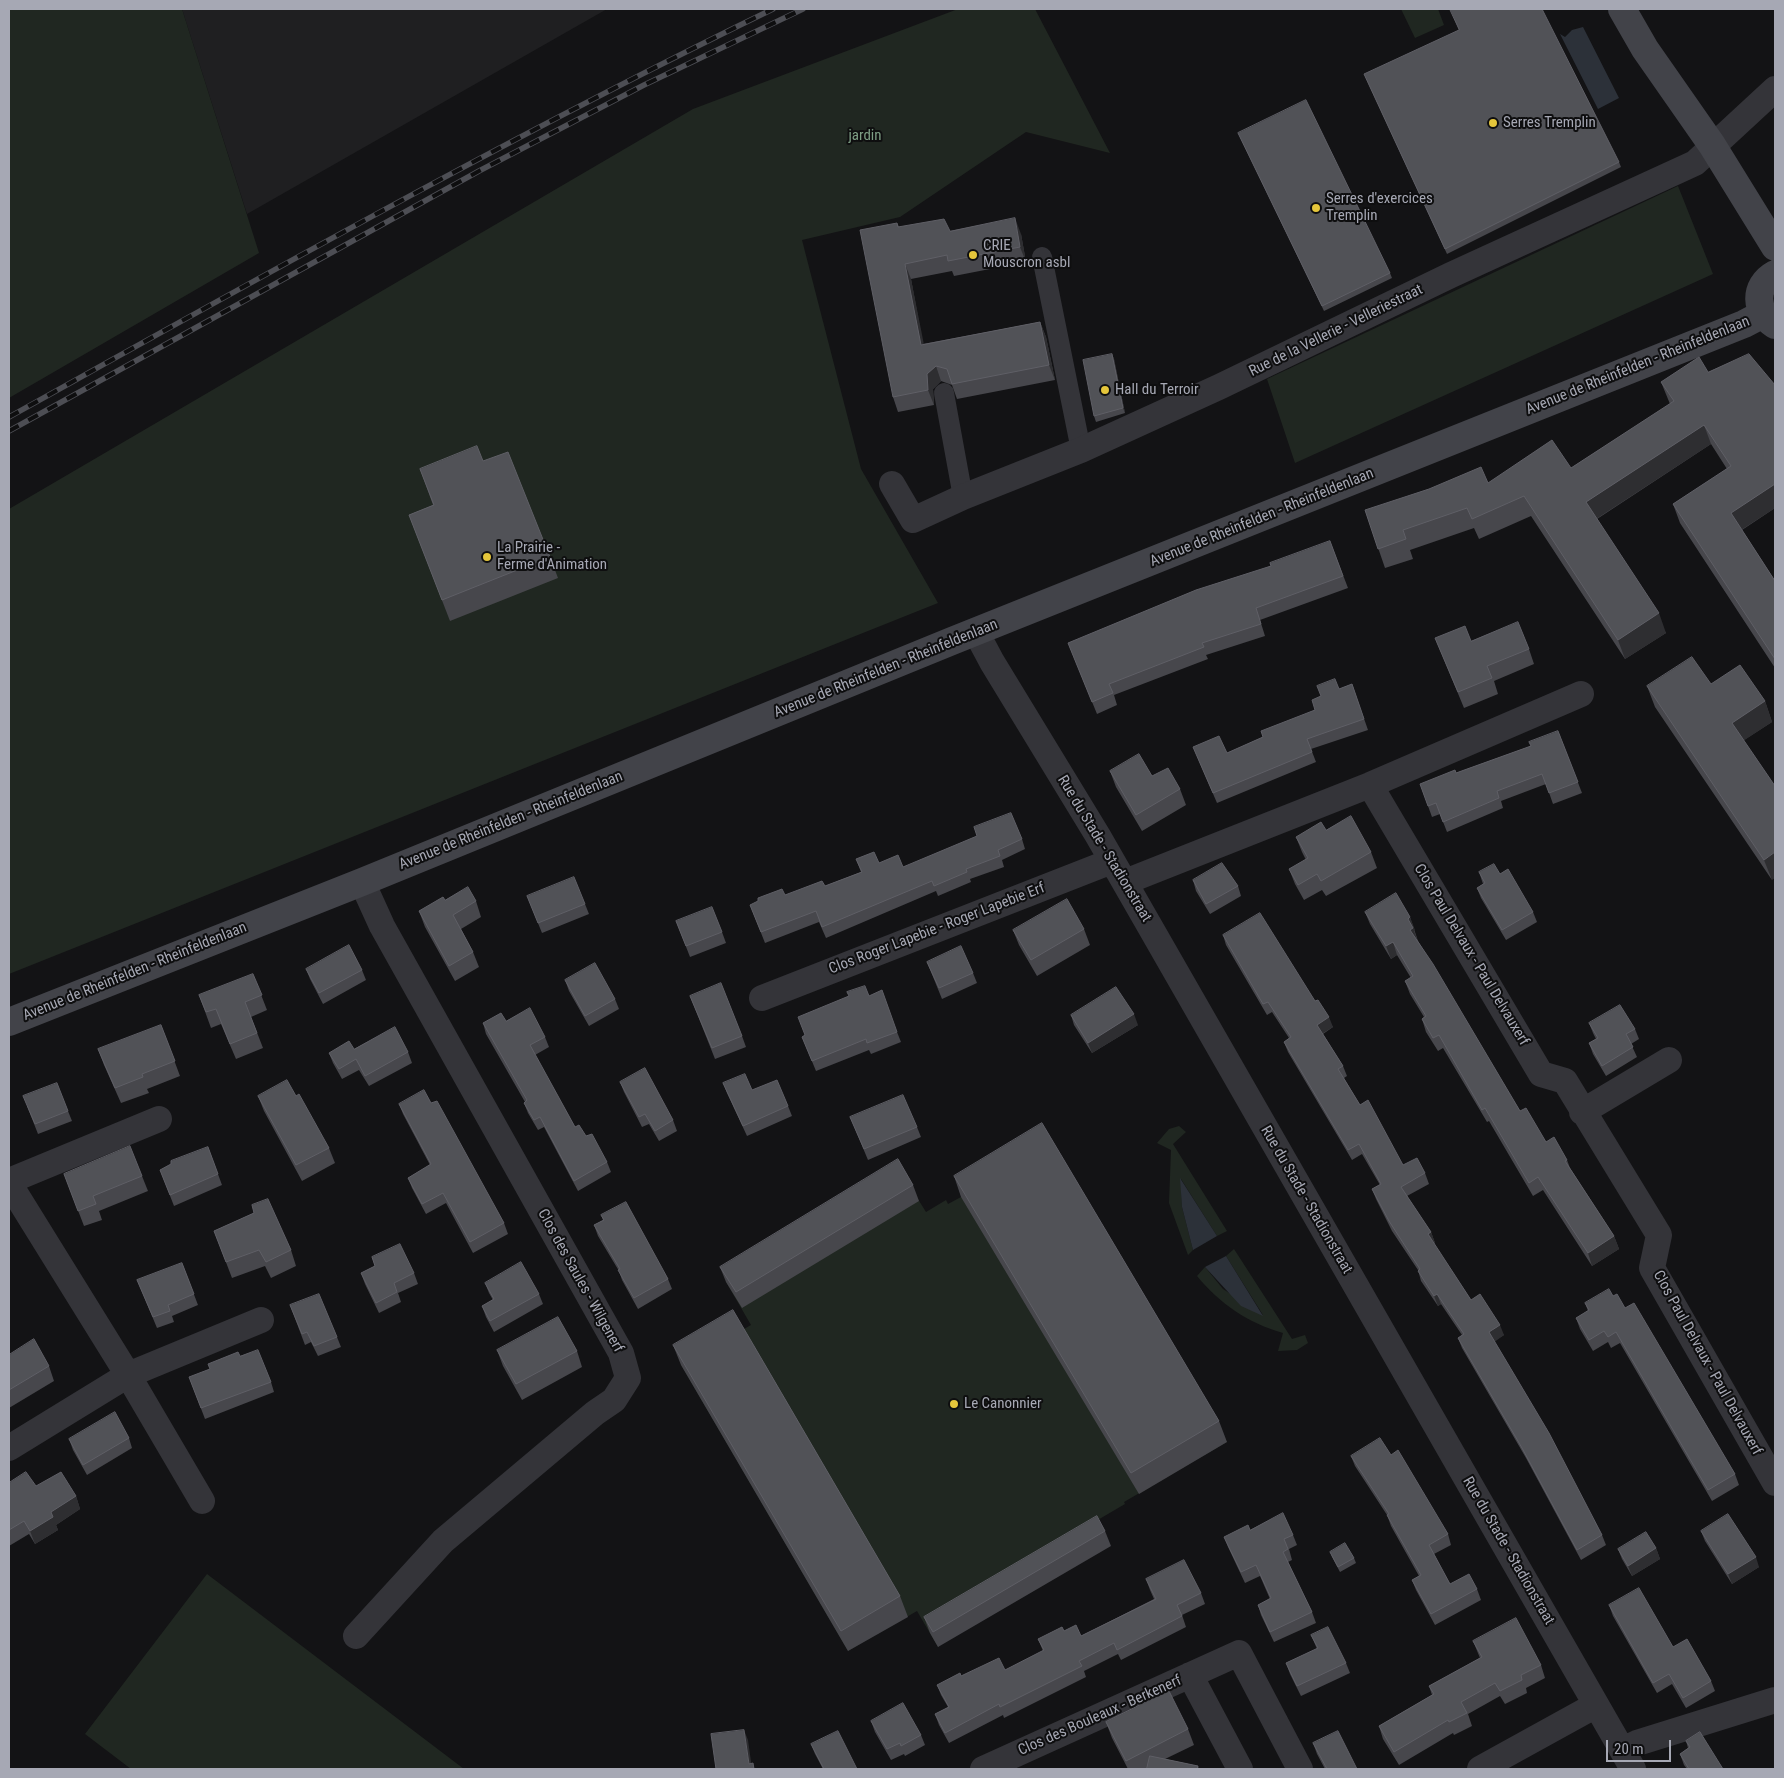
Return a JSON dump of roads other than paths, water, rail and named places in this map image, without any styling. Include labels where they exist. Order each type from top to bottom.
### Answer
[{"type":"main road","points":[[1622,9],[1645,49],[1712,146],[1775,247]]},
{"type":"main road","points":[[1769,320],[1758,297],[1766,280],[1775,274]]},
{"type":"main road","name":"Avenue de Rheinfelden - Rheinfeldenlaan","points":[[9,1022],[362,882],[976,632],[1726,332],[1769,320]]},
{"type":"street","name":"Rue de la Vellerie - Velleriestraat","points":[[892,484],[913,520],[963,497],[1081,450],[1695,163],[1775,89]]},
{"type":"street","points":[[1042,257],[1081,450]]},
{"type":"street","points":[[944,392],[963,497]]},
{"type":"street","name":"Rue du Stade - Stadionstraat","points":[[976,632],[1119,871],[1627,1760]]},
{"type":"street","points":[[1119,871],[1370,785],[1581,694]]},
{"type":"street","name":"Clos Paul Delvaux - Paul Delvauxerf","points":[[1370,785],[1541,1074],[1565,1081],[1582,1112],[1659,1235],[1652,1268],[1775,1483]]},
{"type":"street","name":"Clos Roger Lapebie - Roger Lapebie Erf","points":[[762,998],[1119,871]]},
{"type":"street","name":"Clos des Saules - Wilgenerf","points":[[356,1636],[444,1541],[614,1400],[628,1378],[621,1353],[382,926],[362,882]]},
{"type":"street","points":[[1582,1112],[1669,1060]]},
{"type":"street","points":[[159,1119],[9,1182],[128,1375],[202,1501]]},
{"type":"street","points":[[9,1448],[128,1375],[261,1320]]},
{"type":"street","name":"Clos des Bouleaux - Berkenerf","points":[[983,1769],[1239,1653],[1300,1769]]},
{"type":"street","name":"Clos des Bouleaux - Berkenerf","points":[[1190,1675],[1240,1769]]},
{"type":"street","points":[[1627,1760],[1637,1743],[1775,1700]]},
{"type":"street","points":[[1480,1769],[1596,1705]]},
{"type":"railway","points":[[9,417],[483,157],[579,106],[773,9]]},
{"type":"railway","points":[[9,431],[479,171],[644,85],[803,9]]},
{"type":"place","name":"Serres Tremplin","points":[[1493,123]]},
{"type":"place","name":"Serres d'exercices Tremplin","points":[[1316,208]]},
{"type":"place","name":"CRIE Mouscron asbl","points":[[973,255]]},
{"type":"place","name":"Hall du Terroir","points":[[1105,390]]},
{"type":"place","name":"La Prairie - Ferme d'Animation","points":[[487,557]]},
{"type":"place","name":"Le Canonnier","points":[[954,1404]]},
{"type":"park label","name":"jardin","points":[[865,136]]}]
